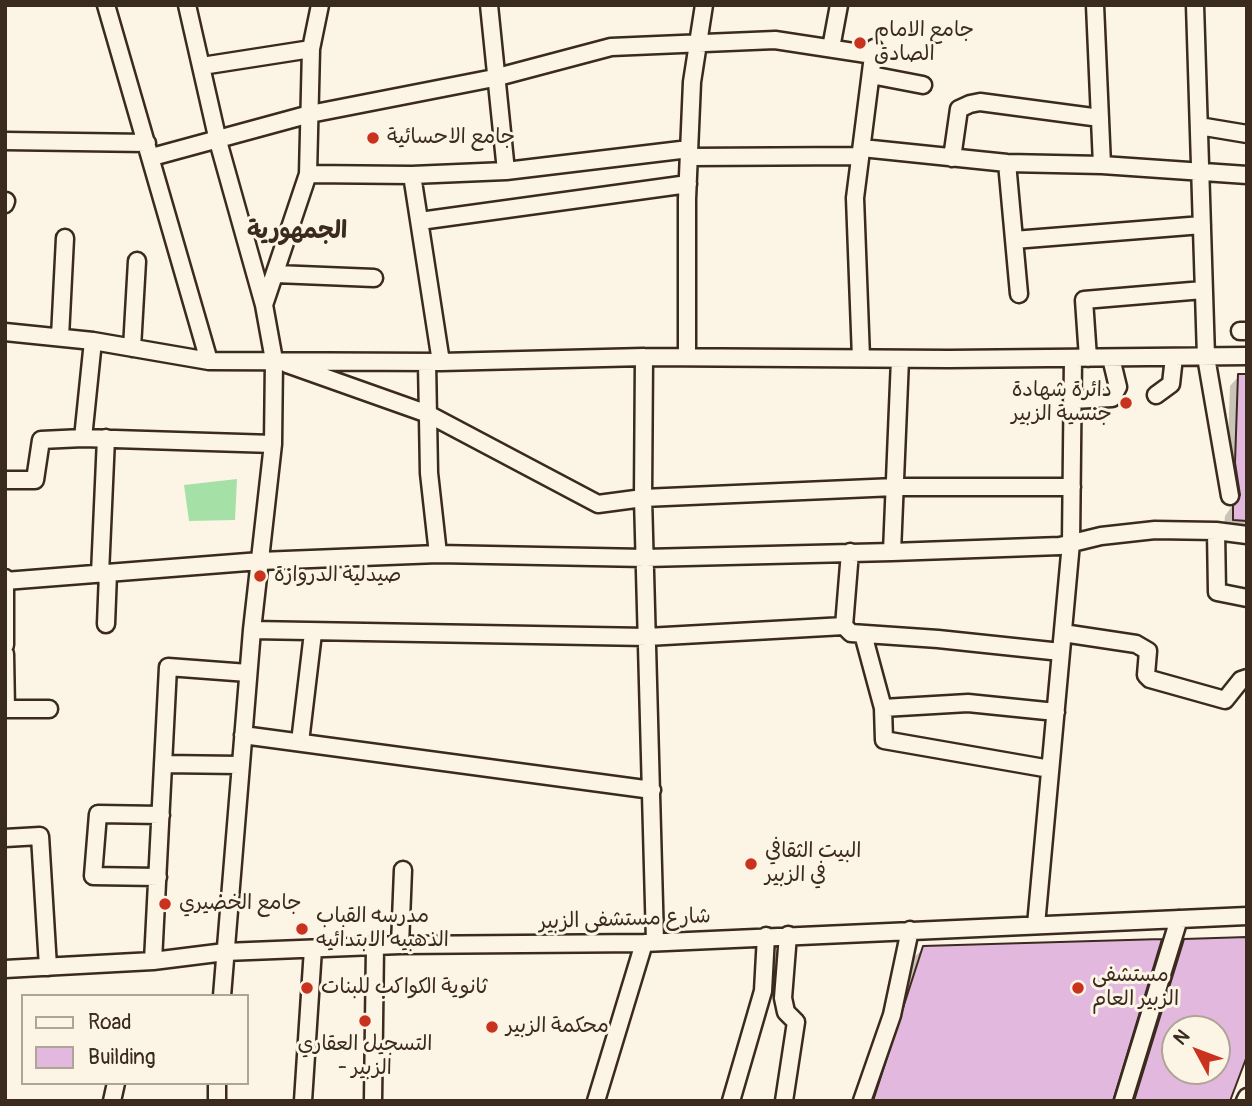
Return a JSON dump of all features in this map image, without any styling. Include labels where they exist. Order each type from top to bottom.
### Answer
[{"type":"street","points":[[106,5],[209,361]]},
{"type":"street","points":[[187,5],[218,141],[264,305],[274,360],[273,444],[248,673],[222,994]]},
{"type":"street","points":[[264,305],[307,174],[311,49],[320,5]]},
{"type":"street","points":[[489,5],[494,78],[506,171]]},
{"type":"street","points":[[687,357],[689,153],[696,43],[704,5]]},
{"type":"street","points":[[831,48],[839,5]]},
{"type":"street","points":[[1095,5],[1102,165]]},
{"type":"street","points":[[1195,5],[1206,357],[1230,496]]},
{"type":"street","points":[[5,141],[149,150],[218,141],[310,114],[494,78],[611,47],[775,40],[874,51],[855,198],[861,358]]},
{"type":"street","points":[[202,66],[311,49]]},
{"type":"street","points":[[871,75],[923,85]]},
{"type":"street","points":[[952,158],[958,109],[970,104],[980,102],[1100,118]]},
{"type":"street","points":[[1199,126],[1247,134]]},
{"type":"street","points":[[307,174],[412,175],[506,171],[689,153],[861,152],[1007,163],[1102,165],[1247,175]]},
{"type":"street","points":[[1007,163],[1019,294]]},
{"type":"street","points":[[412,175],[420,221],[434,362],[428,414],[429,473],[438,554]]},
{"type":"street","points":[[420,221],[688,184]]},
{"type":"street","points":[[1014,240],[1202,225]]},
{"type":"street","points":[[60,337],[65,238]]},
{"type":"street","points":[[132,348],[136,261]]},
{"type":"street","points":[[276,274],[374,278]]},
{"type":"street","points":[[1036,925],[1071,543],[1072,400],[1080,358],[1084,300],[1203,290]]},
{"type":"street","points":[[5,332],[93,341],[209,361],[434,362],[644,356],[900,359],[1247,356]]},
{"type":"street","points":[[83,438],[93,341]]},
{"type":"street","points":[[596,1101],[650,942],[652,790],[643,498],[644,356]]},
{"type":"street","points":[[1156,395],[1171,384],[1174,357]]},
{"type":"street","points":[[1072,400],[1112,398],[1118,387],[1111,358]]},
{"type":"street","points":[[892,552],[900,359]]},
{"type":"street","points":[[274,360],[428,414],[598,504],[643,498],[895,487],[1072,487]]},
{"type":"street","points":[[5,480],[34,480],[41,440],[106,438],[273,444]]},
{"type":"street","points":[[106,438],[106,624]]},
{"type":"street","points":[[5,645],[6,580],[260,561],[438,554],[645,558],[892,552],[1071,543],[1155,530],[1216,531],[1247,535]]},
{"type":"street","points":[[1216,531],[1217,592],[1247,598]]},
{"type":"street","points":[[844,626],[850,552]]},
{"type":"street","points":[[252,630],[647,637],[844,626],[851,633],[863,635],[938,639],[1061,652]]},
{"type":"street","points":[[299,743],[313,633]]},
{"type":"street","points":[[1063,633],[1136,644],[1148,651],[1146,675],[1150,679],[1225,700],[1241,680],[1247,678]]},
{"type":"street","points":[[863,635],[883,708],[884,740],[1051,769]]},
{"type":"street","points":[[5,654],[6,709],[49,709]]},
{"type":"street","points":[[153,961],[168,667],[248,673]]},
{"type":"street","points":[[883,708],[968,703],[1056,712]]},
{"type":"street","points":[[243,735],[652,790]]},
{"type":"street","points":[[163,764],[240,765]]},
{"type":"street","points":[[158,877],[93,876],[98,814],[161,816]]},
{"type":"street","points":[[5,838],[40,836],[48,967]]},
{"type":"street","points":[[400,944],[402,870]]},
{"type":"street","name":"شارع مستشفى الزبير","points":[[5,969],[153,961],[225,952],[400,944],[650,942],[1247,916]]},
{"type":"street","points":[[1123,1101],[1179,919]]},
{"type":"street","points":[[862,1101],[892,1015],[911,930]]},
{"type":"street","points":[[784,1101],[796,1022],[786,1012],[783,998],[788,935]]},
{"type":"street","points":[[731,1101],[763,991],[765,936]]},
{"type":"street","points":[[373,1101],[375,946]]},
{"type":"street","points":[[303,1101],[313,949]]},
{"type":"street","points":[[759,1007],[786,1012]]},
{"type":"green space","points":[[237,479],[235,520],[189,521],[184,485]]},
{"type":"building","points":[[1238,374],[1247,374],[1247,521],[1233,520],[1233,506],[1240,495],[1235,463]]},
{"type":"building","points":[[1247,937],[1247,1056],[1230,1101],[1134,1101],[1184,939]]},
{"type":"building","name":"مستشفى الزبير العام","points":[[1162,939],[1113,1101],[873,1101],[923,946]]},
{"type":"place","name":"جامع الامام الصادق","points":[[860,43]]},
{"type":"place","name":"جامع الاحسائية","points":[[373,138]]},
{"type":"place","name":"دائرة شهادة جنسية الزبير","points":[[1126,403]]},
{"type":"place","name":"صيدلية الدروازة","points":[[260,576]]},
{"type":"place","name":"البيت الثقافي في الزبير","points":[[751,864]]},
{"type":"place","name":"جامع الخضيري","points":[[165,904]]},
{"type":"place","name":"مدرسه القباب الذهبيه الابتدائيه","points":[[302,929]]},
{"type":"place","name":"ثانوية الكواكب للبنات","points":[[307,988]]},
{"type":"place","name":"مستشفى الزبير العام","points":[[1078,988]]},
{"type":"place","name":"التسجيل العقاري - الزبير","points":[[365,1021]]},
{"type":"place","name":"محكمة الزبير","points":[[492,1027]]},
{"type":"district","name":"الجمهورية","points":[[297,232]]}]
